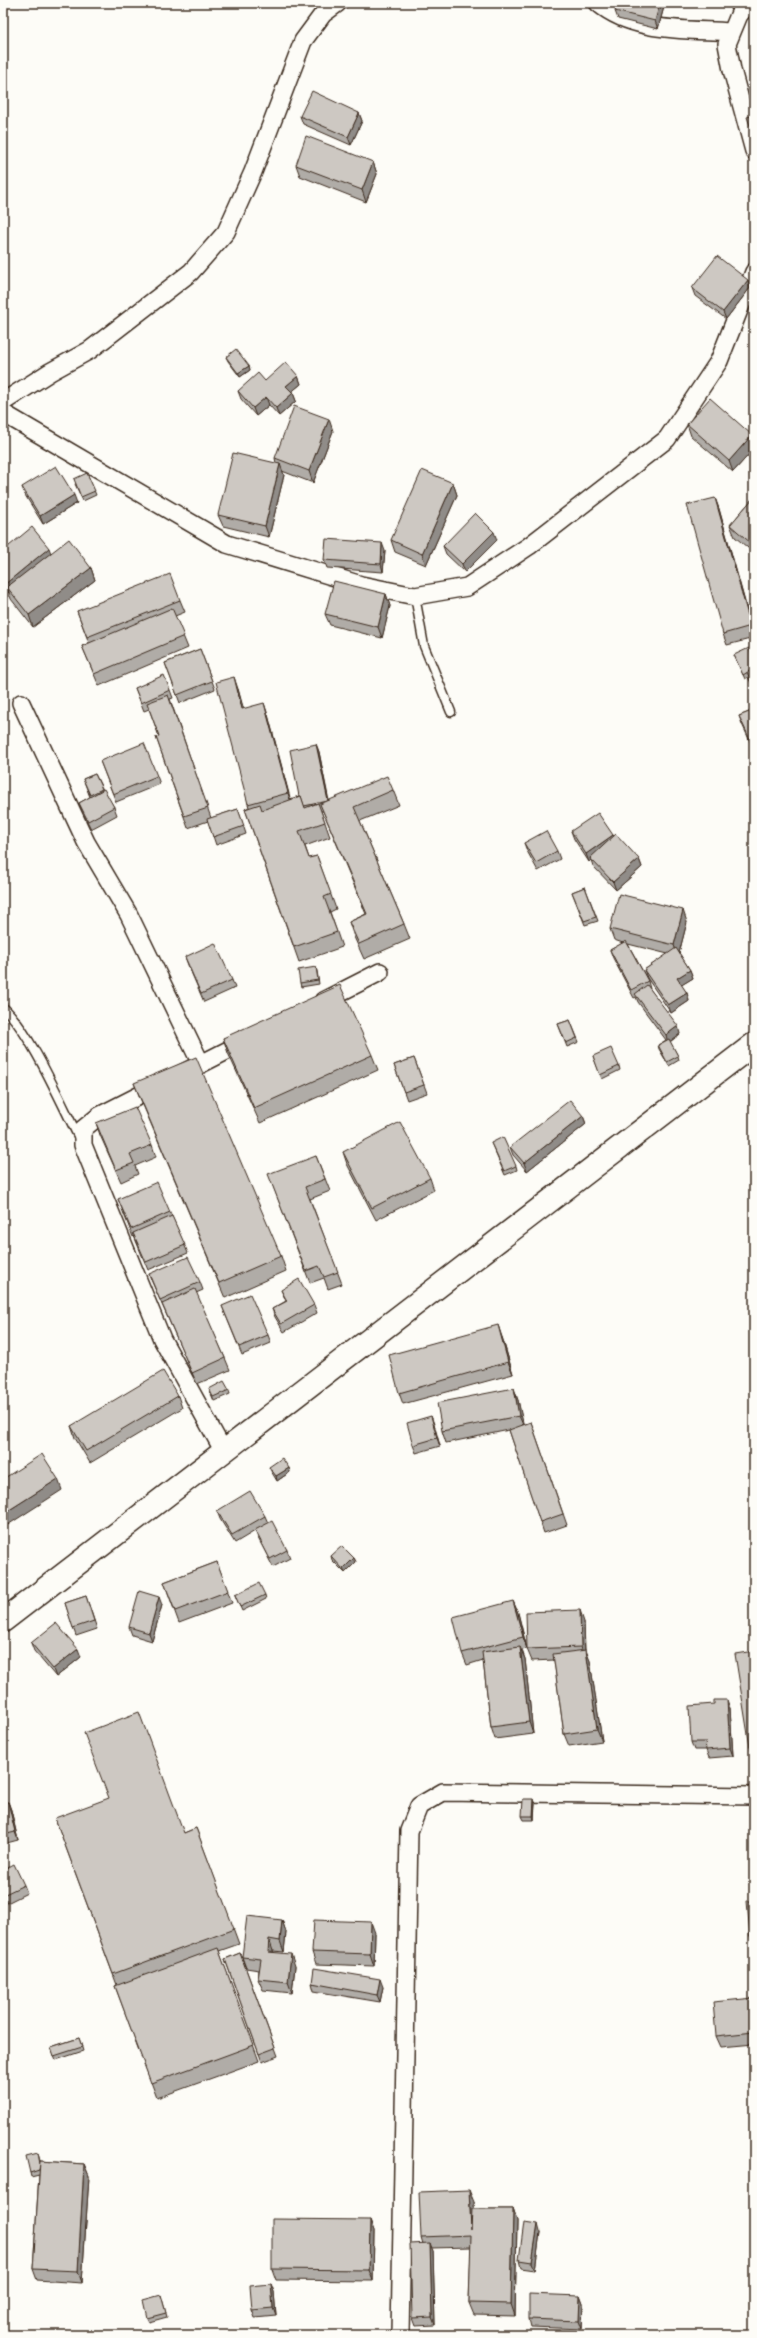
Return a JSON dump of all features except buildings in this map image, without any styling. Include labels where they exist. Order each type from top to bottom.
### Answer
[{"type":"main road","points":[[3,1621],[754,1044]]},
{"type":"street","points":[[3,402],[50,372],[90,350],[191,272],[226,232],[252,172],[303,41],[323,14],[338,3]]},
{"type":"street","points":[[598,3],[632,22],[660,28],[730,32]]},
{"type":"street","points":[[749,3],[739,15],[730,32],[727,44],[732,70],[754,151]]},
{"type":"street","points":[[3,413],[227,544],[361,585],[415,596],[467,587],[529,546],[667,439],[720,361],[754,272]]},
{"type":"street","points":[[21,703],[86,842],[129,915],[201,1064]]},
{"type":"street","points":[[311,1007],[380,972]]},
{"type":"street","points":[[224,1452],[162,1339],[83,1145],[83,1129],[99,1116],[263,1032]]},
{"type":"street","points":[[400,2335],[409,1830],[419,1806],[443,1792],[754,1796]]},
{"type":"lane","points":[[415,596],[424,646],[451,712]]},
{"type":"lane","points":[[3,1007],[10,1013],[30,1045],[83,1145]]}]
